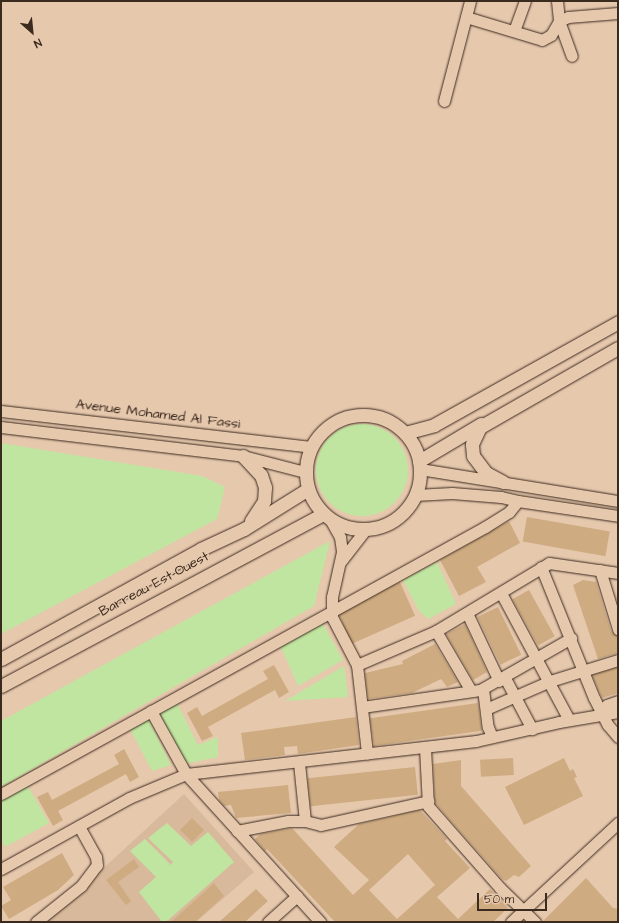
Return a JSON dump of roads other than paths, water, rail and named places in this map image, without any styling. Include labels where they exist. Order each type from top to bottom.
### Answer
[{"type":"main road","points":[[405,434],[434,424],[618,322]]},
{"type":"main road","points":[[419,465],[484,423],[618,348]]},
{"type":"main road","points":[[350,416],[380,418],[405,434],[419,465],[415,495],[399,516],[383,525],[366,529],[347,527],[327,516],[308,489],[305,472],[311,447],[324,430],[350,416]]},
{"type":"main road","points":[[484,423],[474,439],[473,456],[486,473],[503,482]]},
{"type":"main road","points":[[243,456],[261,475],[266,490],[262,506],[244,529]]},
{"type":"main road","name":"Barreau Est-Ouest","points":[[1,659],[201,549],[244,529],[308,489]]},
{"type":"main road","name":"Barreau Est-Ouest","points":[[1,686],[327,516]]},
{"type":"street","points":[[444,101],[470,1]]},
{"type":"street","points":[[514,31],[525,1]]},
{"type":"street","points":[[556,1],[559,21],[572,56]]},
{"type":"street","points":[[466,18],[542,40],[551,35],[559,21],[586,14],[618,13]]},
{"type":"street","name":"Avenue Mohamed Al Fassi","points":[[1,411],[311,447]]},
{"type":"street","points":[[1,427],[243,456],[305,472]]},
{"type":"street","points":[[419,465],[503,482],[618,501]]},
{"type":"street","points":[[415,495],[471,494],[501,497],[518,501],[618,516]]},
{"type":"street","points":[[1,794],[485,528],[509,512],[518,501]]},
{"type":"street","points":[[327,516],[340,537],[342,561],[332,597],[333,612],[336,627],[356,665],[367,753]]},
{"type":"street","points":[[342,561],[366,529]]},
{"type":"street","points":[[356,665],[436,631],[553,562],[618,573]]},
{"type":"street","points":[[541,568],[601,714],[618,737]]},
{"type":"street","points":[[600,570],[618,629]]},
{"type":"street","points":[[501,593],[550,681],[569,720]]},
{"type":"street","points":[[467,613],[502,679],[515,696],[532,729]]},
{"type":"street","points":[[436,631],[471,691]]},
{"type":"street","points":[[362,707],[483,689],[538,660],[571,638]]},
{"type":"street","points":[[486,709],[550,681],[618,660]]},
{"type":"street","points":[[483,689],[492,737]]},
{"type":"street","points":[[601,714],[607,705],[618,702]]},
{"type":"street","points":[[151,711],[186,774],[320,922]]},
{"type":"street","points":[[1,870],[129,798],[186,774],[299,763],[367,753],[425,748],[492,737],[569,720],[618,712]]},
{"type":"street","points":[[425,748],[428,806],[500,888],[535,922]]},
{"type":"street","points":[[299,763],[305,821]]},
{"type":"street","points":[[237,831],[270,823],[305,821],[321,825],[428,801]]},
{"type":"street","points":[[511,922],[618,823]]},
{"type":"street","points":[[36,922],[81,886],[96,865],[96,857],[79,826]]},
{"type":"street","points":[[268,922],[297,896]]}]
